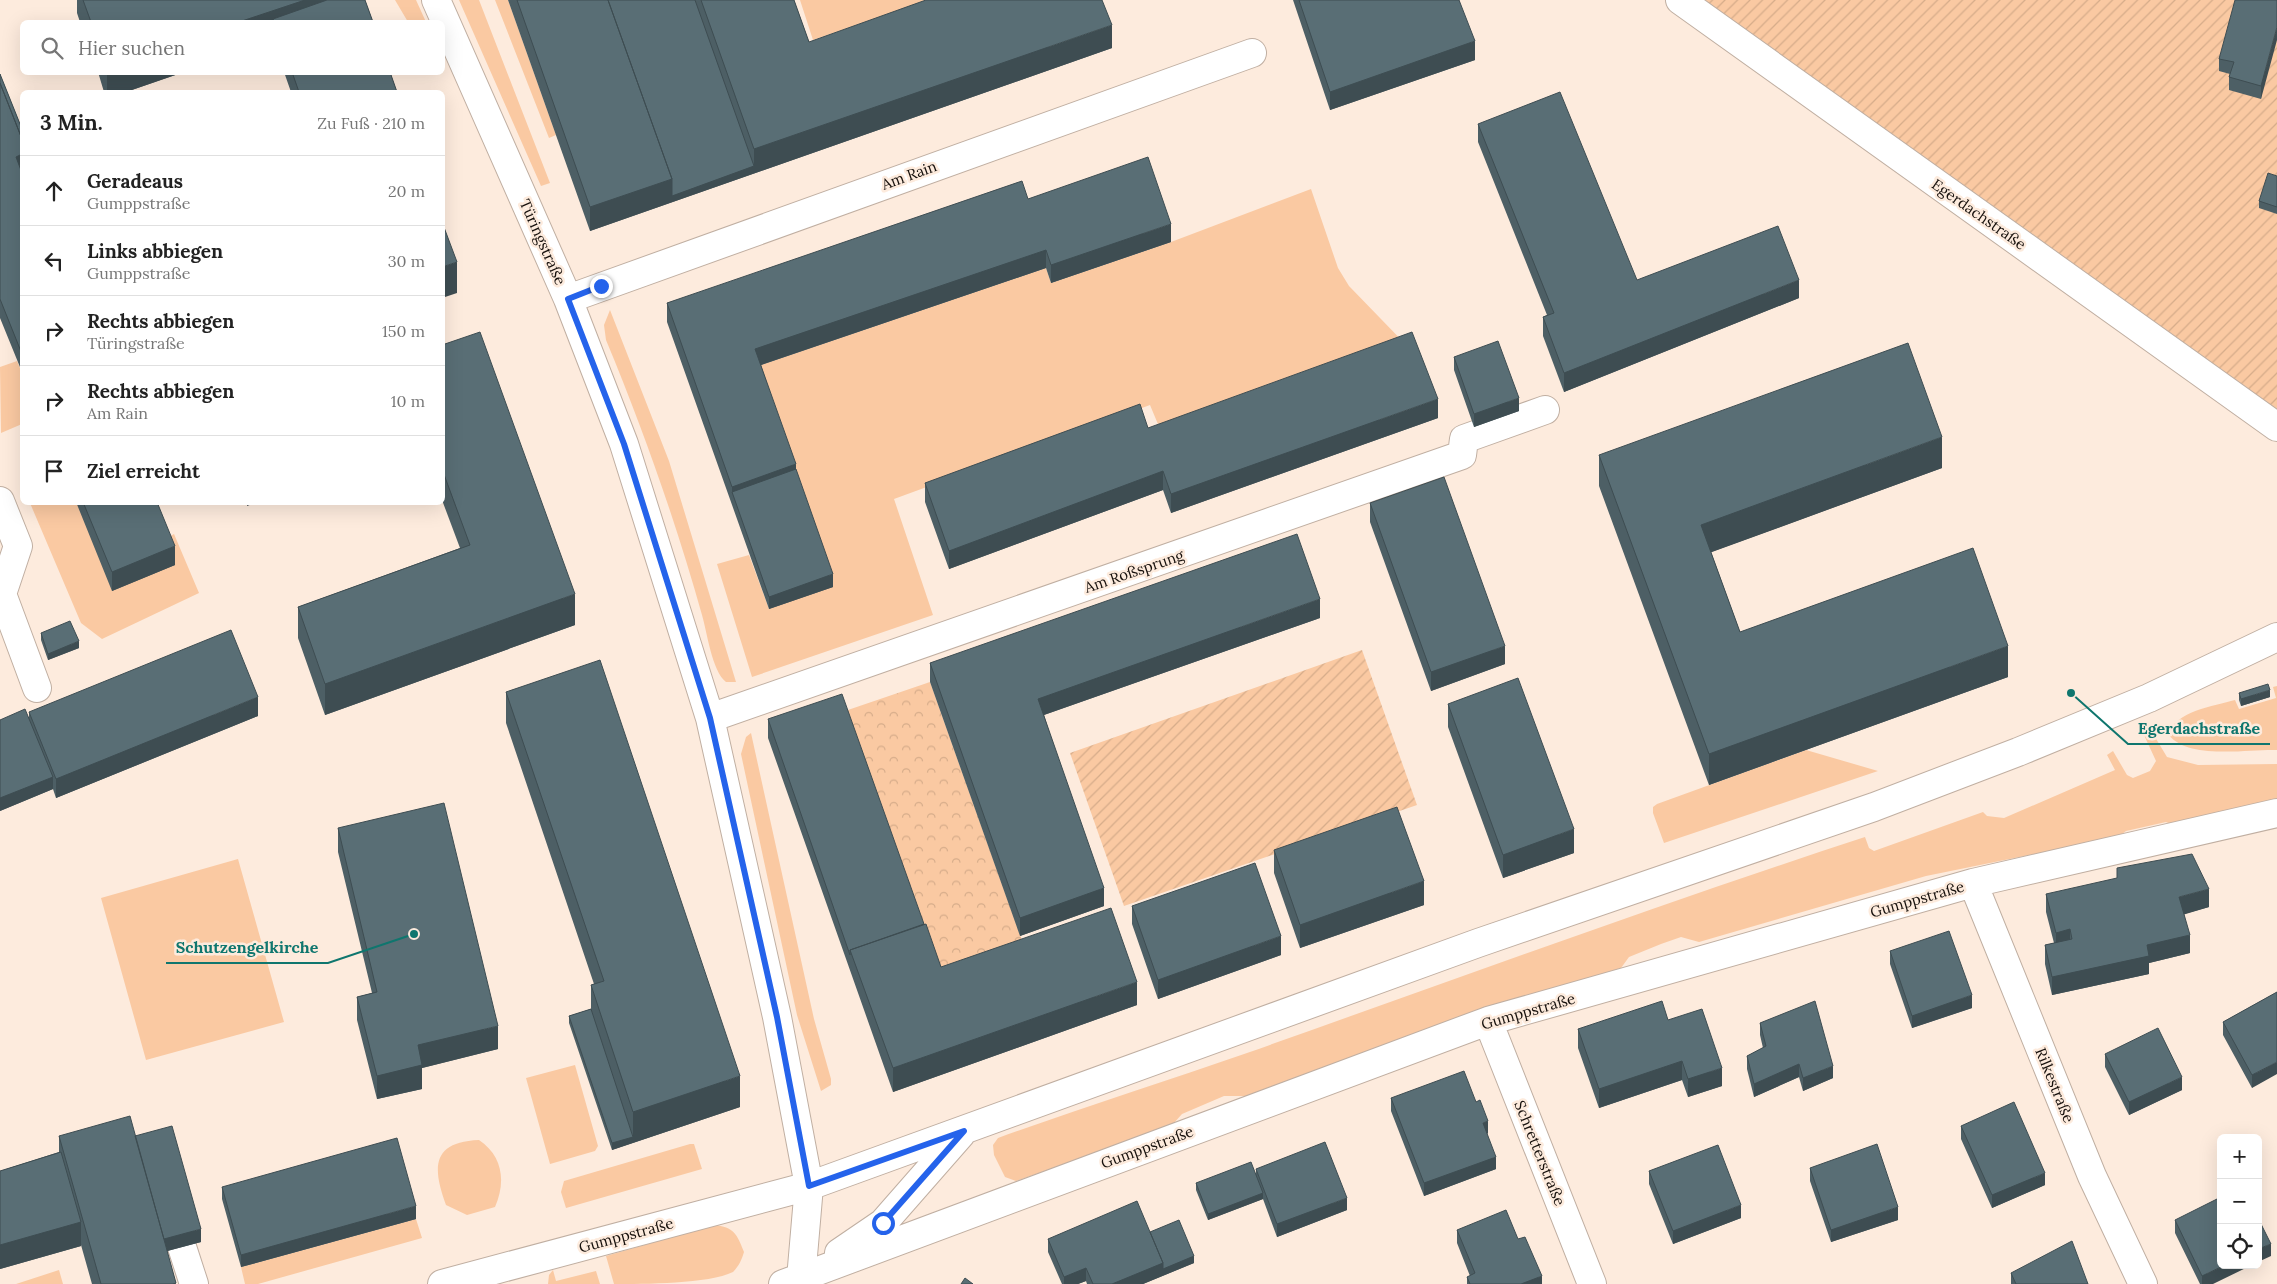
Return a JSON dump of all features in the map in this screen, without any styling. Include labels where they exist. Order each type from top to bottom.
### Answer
[{"type":"street","name":"Türingstraße","points":[[436,0],[445,20]]},
{"type":"street","name":"Egerdachstraße","points":[[1680,0],[2277,427]]},
{"type":"street","name":"Türingstraße","points":[[445,20],[568,299],[624,444],[710,718],[777,1017],[809,1186]]},
{"type":"street","name":"Am Rain","points":[[568,299],[1252,53]]},
{"type":"street","name":"Am Roßsprung","points":[[710,718],[1462,455],[1464,439],[1545,410]]},
{"type":"street","points":[[0,501],[18,546],[2,594],[37,688]]},
{"type":"street","name":"Gumppstraße","points":[[442,1284],[809,1186],[1478,943],[1874,807],[2150,698],[2277,637]]},
{"type":"street","name":"Gumppstraße","points":[[796,1283],[1142,1149],[1488,1022],[1974,883],[2277,813]]},
{"type":"street","name":"Rilkestraße","points":[[1974,883],[2092,1176],[2143,1284]]},
{"type":"street","name":"Schretterstraße","points":[[1488,1022],[1592,1284]]},
{"type":"street","name":"Gumppstraße","points":[[796,1283],[883,1223],[964,1131]]},
{"type":"street","points":[[796,1283],[809,1186]]},
{"type":"street","points":[[182,1247],[194,1284]]},
{"type":"street","points":[[526,1284],[534,1258]]},
{"type":"green space","points":[[395,0],[416,0],[425,20],[407,20]]},
{"type":"green space","points":[[459,0],[479,0],[550,183],[541,186]]},
{"type":"green space","points":[[495,0],[508,0],[556,135],[549,138]]},
{"type":"green space","points":[[800,0],[929,0],[813,40]]},
{"type":"green space","points":[[1695,0],[2277,0],[2277,414]]},
{"type":"green space","points":[[1311,189],[1338,268],[1349,286],[1412,351],[1165,441],[1150,405],[894,499],[933,615],[752,677],[717,564],[749,555],[769,609],[755,367],[1046,268],[1051,283],[1171,242]]},
{"type":"green space","points":[[610,310],[669,461],[736,682],[726,682],[717,669],[670,511],[633,407],[606,340],[604,325]]},
{"type":"green space","points":[[17,361],[20,368],[20,425],[1,433],[0,367]]},
{"type":"green space","points":[[31,505],[81,505],[165,539],[174,534],[199,593],[102,639],[81,623]]},
{"type":"green space","points":[[1362,650],[1417,805],[1124,906],[1070,753]]},
{"type":"green space","points":[[930,682],[1029,960],[941,991],[842,712]]},
{"type":"green space","points":[[2277,686],[2277,750],[2219,752],[2204,750],[2190,748],[2178,743],[2169,735],[2172,727],[2178,720],[2187,715],[2206,707],[2235,700],[2239,709],[2276,698],[2273,687]]},
{"type":"green space","points":[[2152,732],[2167,757],[2198,765],[2277,764],[2277,801],[2173,825],[2166,822],[2126,831],[2118,837],[1926,876],[1699,942],[1681,937],[1629,957],[1621,968],[1562,986],[1250,1096],[1224,1096],[1182,1114],[1173,1124],[1147,1135],[1016,1181],[1005,1177],[994,1155],[993,1145],[998,1138],[1247,1053],[1555,943],[1787,863],[1865,837],[1869,848],[1874,851],[1983,812],[1987,816],[2004,818],[2115,770],[2107,755],[2113,751],[2127,775],[2133,778],[2150,771],[2156,761],[2144,735]]},
{"type":"green space","points":[[751,733],[814,1019],[831,1079],[831,1085],[821,1091],[797,1015],[741,754],[746,737]]},
{"type":"green space","points":[[1806,750],[1878,771],[1664,843],[1653,813],[1653,807],[1657,804]]},
{"type":"green space","points":[[238,859],[284,1022],[146,1060],[101,898]]},
{"type":"green space","points":[[575,1065],[598,1146],[595,1151],[550,1164],[526,1078]]},
{"type":"green space","points":[[479,1140],[487,1146],[498,1162],[501,1188],[495,1207],[467,1215],[446,1205],[441,1191],[438,1168],[444,1151],[464,1142]]},
{"type":"green space","points":[[694,1144],[702,1169],[566,1208],[561,1192],[564,1181]]},
{"type":"green space","points":[[416,1219],[422,1238],[258,1284],[245,1284],[241,1267]]},
{"type":"green space","points":[[714,1225],[726,1228],[734,1233],[742,1246],[743,1255],[739,1265],[733,1272],[693,1281],[614,1284],[606,1256]]},
{"type":"green space","points":[[59,1270],[63,1284],[16,1284]]},
{"type":"green space","points":[[553,1270],[556,1281],[596,1271],[600,1284],[548,1284],[549,1275]]},
{"type":"building","points":[[83,0],[305,0],[245,20],[90,20]]},
{"type":"building","points":[[327,0],[365,0],[372,20],[274,20]]},
{"type":"building","points":[[517,0],[608,0],[672,179],[590,207]]},
{"type":"building","points":[[608,0],[695,0],[754,166],[672,196],[672,179]]},
{"type":"building","points":[[701,0],[794,0],[809,42],[926,0],[1102,0],[1112,25],[754,149]]},
{"type":"building","points":[[1299,0],[1459,0],[1475,41],[1330,92]]},
{"type":"building","points":[[2235,0],[2277,0],[2277,27],[2261,86],[2229,77],[2234,62],[2219,59]]},
{"type":"building","points":[[0,74],[20,124],[20,134],[0,83]]},
{"type":"building","points":[[293,75],[391,75],[396,90],[298,90]]},
{"type":"building","points":[[0,83],[20,134],[20,155],[16,157],[20,168],[20,349],[0,299]]},
{"type":"building","points":[[1560,92],[1637,280],[1778,226],[1799,280],[1564,373],[1543,317],[1554,313],[1478,124]]},
{"type":"building","points":[[1148,157],[1171,224],[1051,265],[1046,250],[755,349],[796,464],[732,487],[667,303],[1022,181],[1028,199]]},
{"type":"building","points":[[2268,173],[2277,176],[2277,207],[2259,201]]},
{"type":"building","points":[[445,230],[457,262],[445,266]]},
{"type":"building","points":[[480,332],[575,594],[325,684],[298,607],[470,545],[445,477],[445,344]]},
{"type":"building","points":[[1412,332],[1438,399],[1171,494],[1163,471],[949,551],[925,483],[1140,404],[1148,428]]},
{"type":"building","points":[[1498,341],[1519,398],[1474,414],[1454,357]]},
{"type":"building","points":[[1908,343],[1942,437],[1701,525],[1740,632],[1973,548],[2008,646],[1709,754],[1599,455]]},
{"type":"building","points":[[796,469],[833,574],[769,597],[732,492]]},
{"type":"building","points":[[1444,477],[1505,646],[1431,672],[1370,503]]},
{"type":"building","points":[[84,505],[158,505],[175,546],[112,572]]},
{"type":"building","points":[[1297,534],[1320,599],[1038,699],[1104,888],[1020,918],[930,663]]},
{"type":"building","points":[[70,621],[79,641],[48,654],[41,633]]},
{"type":"building","points":[[231,630],[258,697],[56,779],[29,712]]},
{"type":"building","points":[[600,660],[740,1076],[633,1112],[591,985],[604,981],[506,692]]},
{"type":"building","points":[[1518,678],[1574,829],[1503,855],[1448,704]]},
{"type":"building","points":[[2268,684],[2270,690],[2241,699],[2239,693]]},
{"type":"building","points":[[842,694],[924,924],[850,950],[850,955],[768,719]]},
{"type":"building","points":[[25,709],[53,777],[0,798],[0,720]]},
{"type":"building","points":[[444,803],[498,1026],[418,1045],[422,1065],[377,1076],[357,997],[377,992],[338,828]]},
{"type":"building","points":[[1397,807],[1424,881],[1300,925],[1274,850]]},
{"type":"building","points":[[2192,854],[2209,889],[2179,897],[2190,935],[2147,945],[2149,956],[2052,977],[2045,945],[2072,939],[2070,929],[2056,933],[2046,894],[2117,878],[2117,868]]},
{"type":"building","points":[[1255,863],[1281,936],[1158,980],[1132,906]]},
{"type":"building","points":[[1111,908],[1137,982],[893,1068],[850,950],[926,924],[941,967]]},
{"type":"building","points":[[1949,931],[1972,995],[1912,1016],[1890,951]]},
{"type":"building","points":[[2277,992],[2277,1062],[2252,1075],[2223,1022]]},
{"type":"building","points":[[1662,1001],[1668,1020],[1702,1009],[1722,1068],[1688,1079],[1682,1061],[1599,1089],[1578,1029]]},
{"type":"building","points":[[1815,1001],[1833,1066],[1803,1078],[1799,1064],[1754,1084],[1747,1056],[1766,1046],[1760,1023]]},
{"type":"building","points":[[591,1009],[633,1137],[612,1143],[569,1016]]},
{"type":"building","points":[[2158,1028],[2182,1077],[2129,1102],[2105,1054]]},
{"type":"building","points":[[1464,1071],[1476,1102],[1480,1100],[1488,1121],[1483,1123],[1496,1157],[1424,1183],[1391,1098]]},
{"type":"building","points":[[2014,1102],[2045,1173],[1992,1195],[1961,1126]]},
{"type":"building","points":[[130,1116],[176,1283],[173,1284],[101,1284],[59,1136]]},
{"type":"building","points":[[172,1126],[201,1229],[164,1239],[135,1136]]},
{"type":"building","points":[[397,1138],[416,1206],[241,1255],[222,1187]]},
{"type":"building","points":[[1325,1142],[1347,1198],[1277,1224],[1256,1169]]},
{"type":"building","points":[[1877,1144],[1898,1207],[1831,1230],[1810,1168]]},
{"type":"building","points":[[1718,1145],[1741,1205],[1673,1231],[1649,1171]]},
{"type":"building","points":[[61,1152],[81,1222],[0,1245],[0,1171]]},
{"type":"building","points":[[1251,1162],[1263,1193],[1208,1214],[1196,1183]]},
{"type":"building","points":[[2217,1199],[2217,1269],[2202,1276],[2175,1220]]},
{"type":"building","points":[[1137,1201],[1163,1263],[1112,1284],[1093,1284],[1086,1268],[1064,1277],[1048,1239]]},
{"type":"building","points":[[1506,1210],[1518,1239],[1525,1237],[1542,1276],[1521,1284],[1470,1284],[1467,1277],[1475,1273],[1457,1230]]},
{"type":"building","points":[[1179,1220],[1194,1256],[1163,1269],[1163,1263],[1150,1232]]},
{"type":"building","points":[[2262,1226],[2271,1244],[2262,1247]]},
{"type":"building","points":[[2072,1241],[2088,1284],[2016,1284],[2011,1273]]},
{"type":"building","points":[[965,1278],[973,1284],[961,1284]]},
{"type":"place","name":"Egerdachstraße","points":[[2071,693]]},
{"type":"place","name":"Schutzengelkirche","points":[[414,934]]},
{"type":"route","points":[[601,286],[568,299],[624,444],[710,718],[777,1017],[809,1186],[964,1131],[883,1223]]}]
